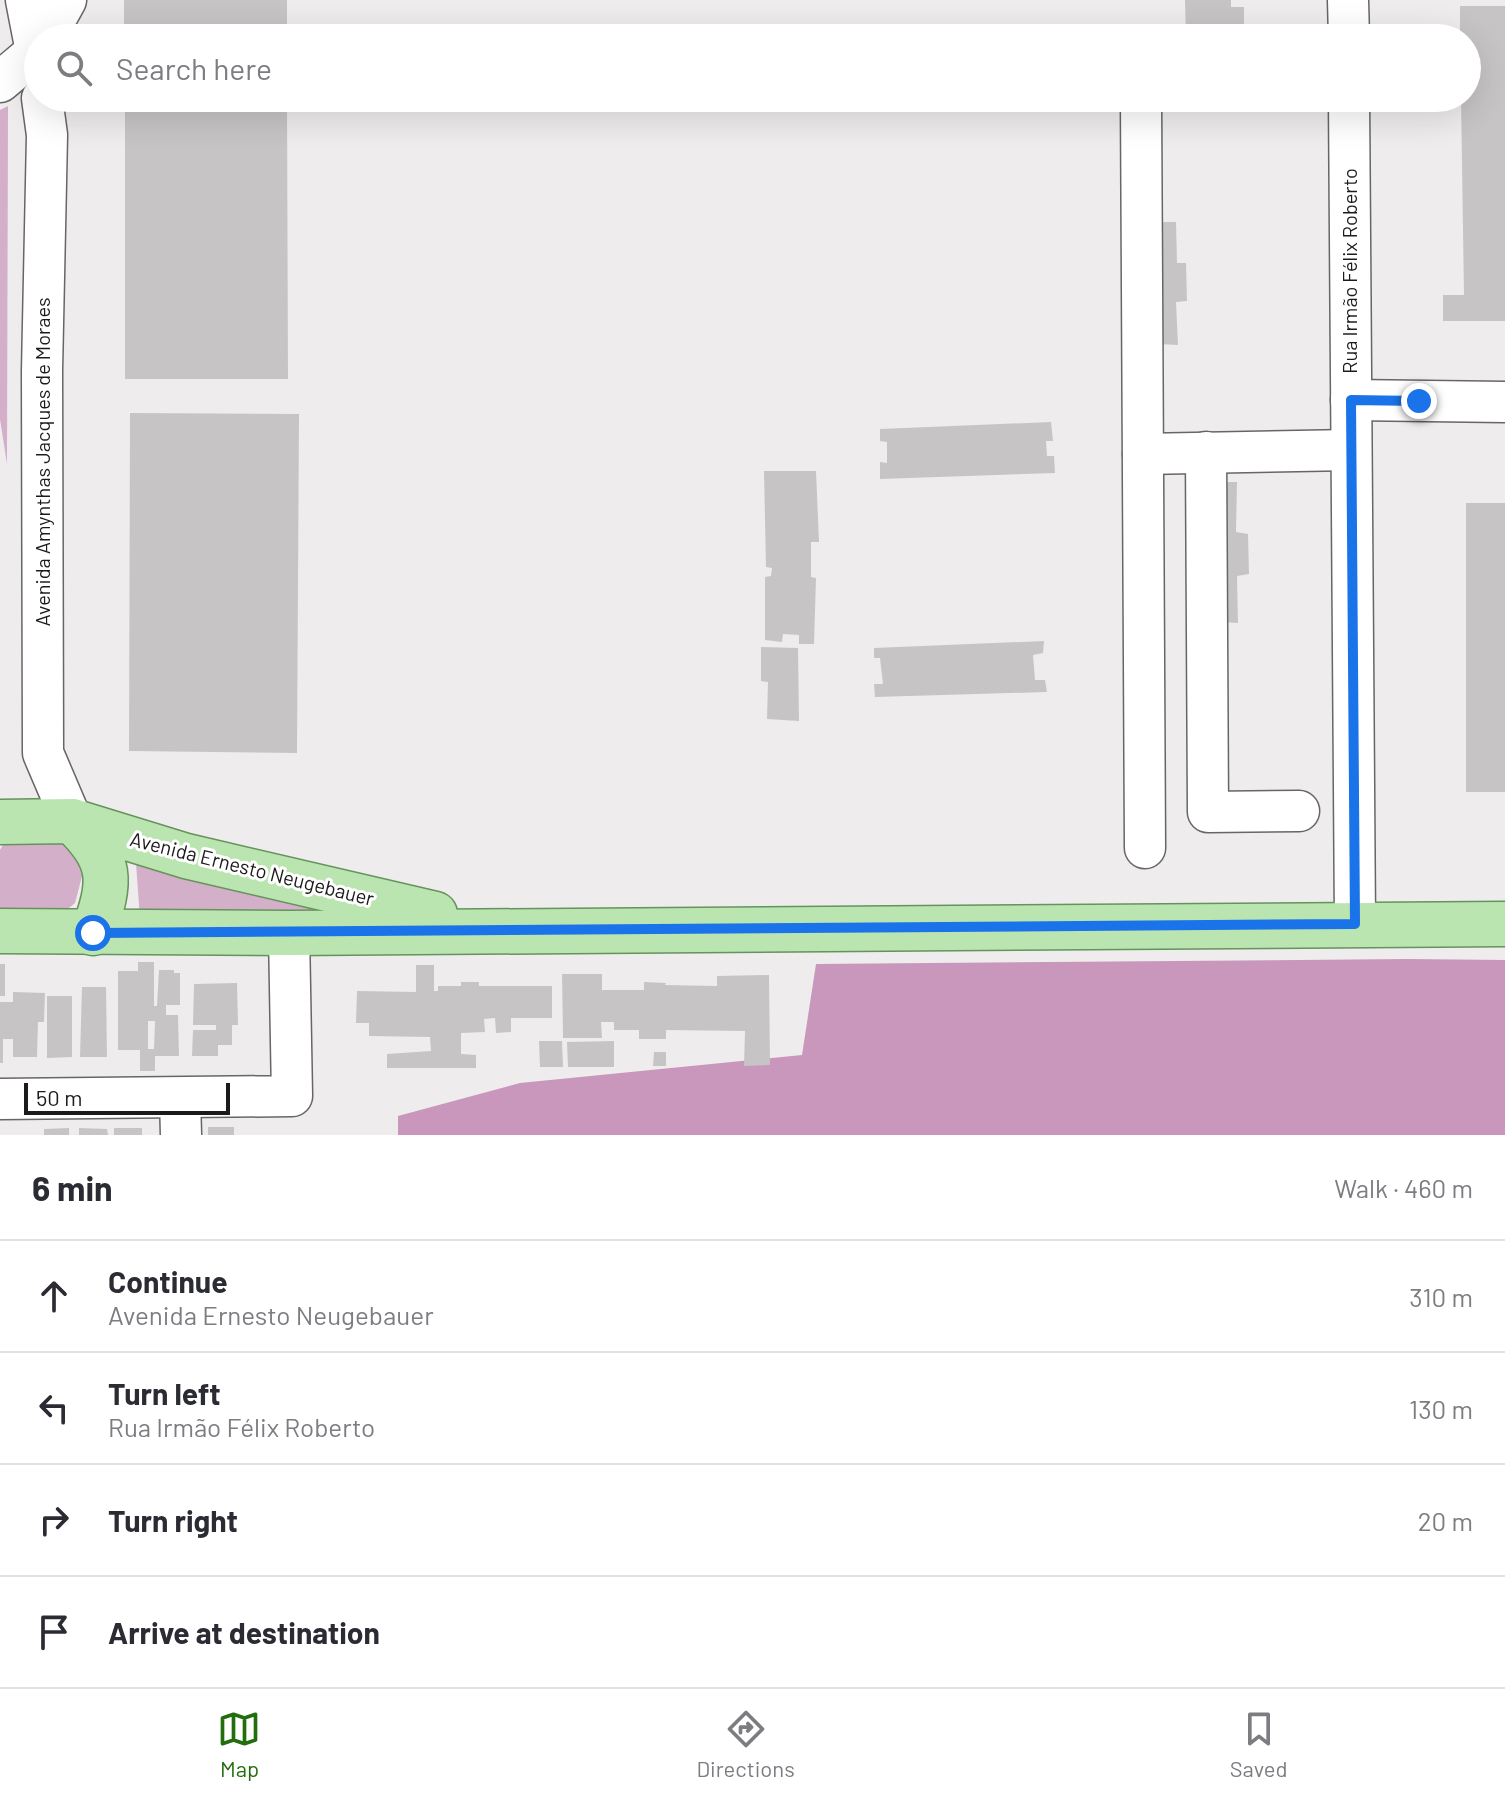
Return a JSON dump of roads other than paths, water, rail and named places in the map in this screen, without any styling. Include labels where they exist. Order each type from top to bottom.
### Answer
[{"type":"main road","name":"Avenida Ernesto Neugebauer","points":[[0,822],[72,821],[186,856],[504,930]]},
{"type":"main road","points":[[72,821],[91,839],[104,862],[105,890],[93,933]]},
{"type":"main road","name":"Avenida Ernesto Neugebauer","points":[[0,931],[289,933],[1505,924]]},
{"type":"street","points":[[26,0],[32,24]]},
{"type":"street","points":[[53,24],[66,0]]},
{"type":"street","points":[[1348,0],[1349,24]]},
{"type":"street","points":[[0,82],[24,63]]},
{"type":"street","name":"Avenida Amynthas Jacques de Moraes","points":[[44,112],[47,135],[42,371],[43,753],[72,821]]},
{"type":"street","points":[[1141,112],[1145,848]]},
{"type":"street","name":"Rua Irmão Félix Roberto","points":[[1349,112],[1355,924]]},
{"type":"street","points":[[1351,400],[1505,402]]},
{"type":"street","points":[[1143,454],[1351,450]]},
{"type":"street","points":[[1206,452],[1208,812],[1299,811]]},
{"type":"street","points":[[0,1099],[181,1117],[292,1096],[289,933]]}]
